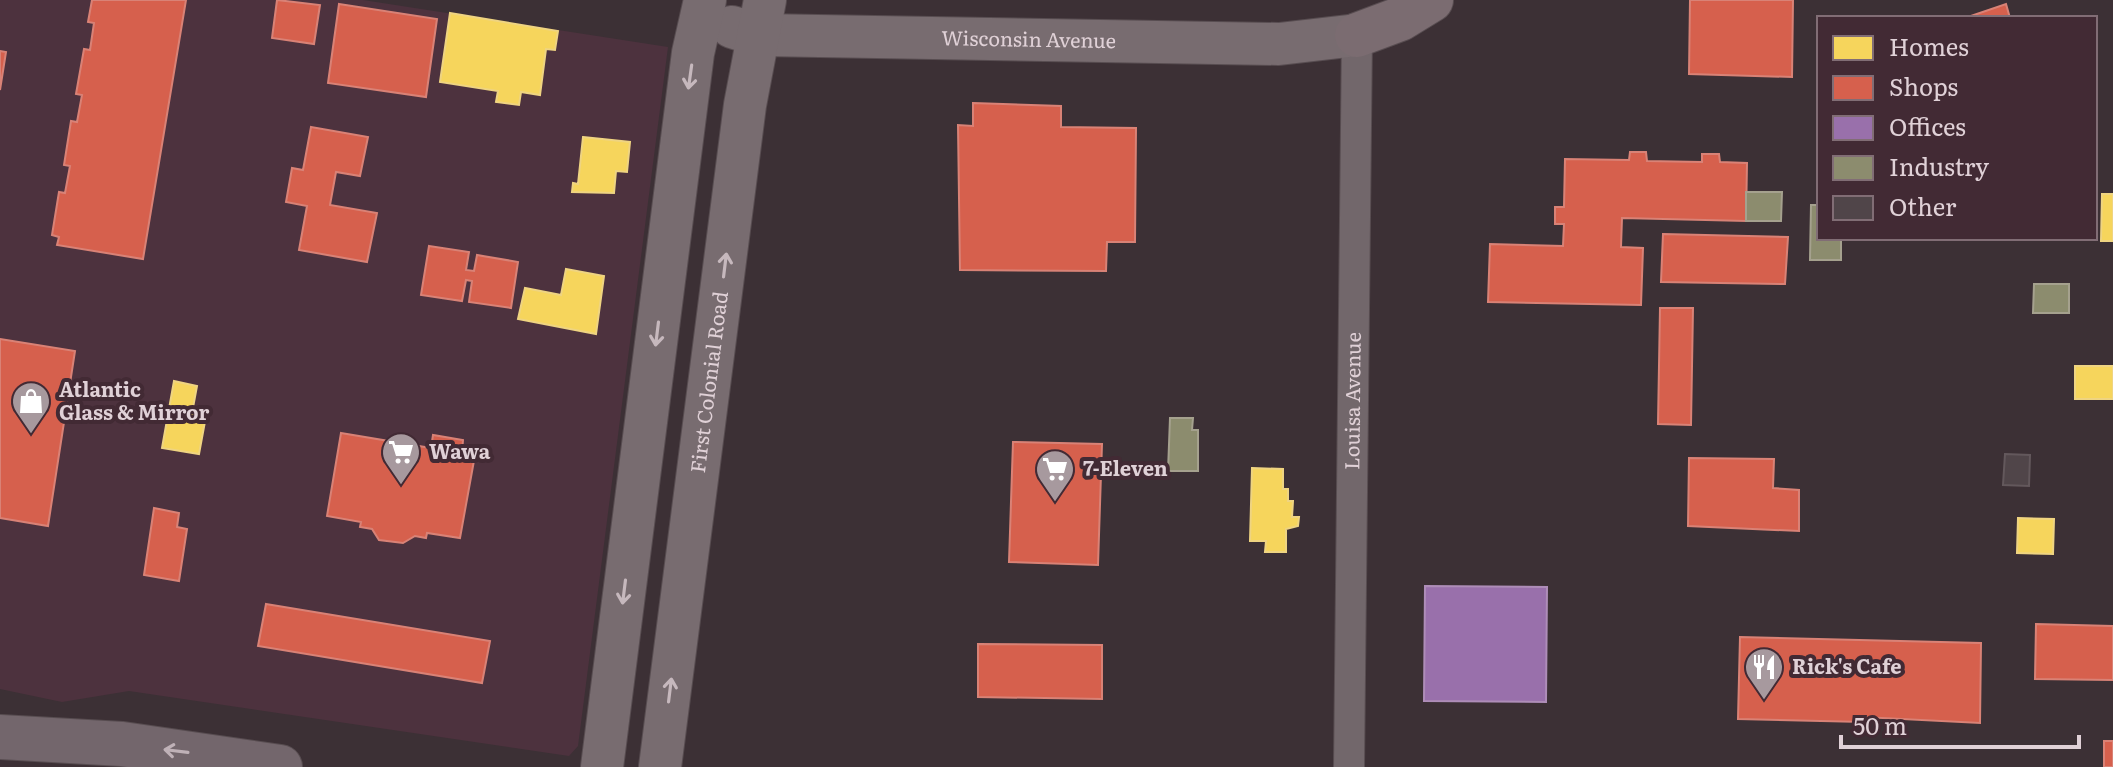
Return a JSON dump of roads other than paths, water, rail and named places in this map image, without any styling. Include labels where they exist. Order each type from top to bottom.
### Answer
[{"type":"highway","points":[[1357,35],[1400,19],[1431,0]]},
{"type":"main road","name":"Wisconsin Avenue","points":[[703,9],[761,18],[1279,44],[1357,35]]},
{"type":"main road","points":[[602,767],[688,92],[703,9]]},
{"type":"main road","name":"First Colonial Road","points":[[660,767],[745,105],[761,18]]},
{"type":"main road","points":[[0,737],[122,744],[280,767]]},
{"type":"main road","points":[[0,760],[24,767]]},
{"type":"street","name":"Louisa Avenue","points":[[1349,767],[1357,35]]},
{"type":"place","name":"Atlantic Glass & Mirror","points":[[31,435]]},
{"type":"place","name":"Wawa","points":[[401,486]]},
{"type":"place","name":"7-Eleven","points":[[1055,503]]},
{"type":"place","name":"Rick's Cafe","points":[[1764,701]]}]
